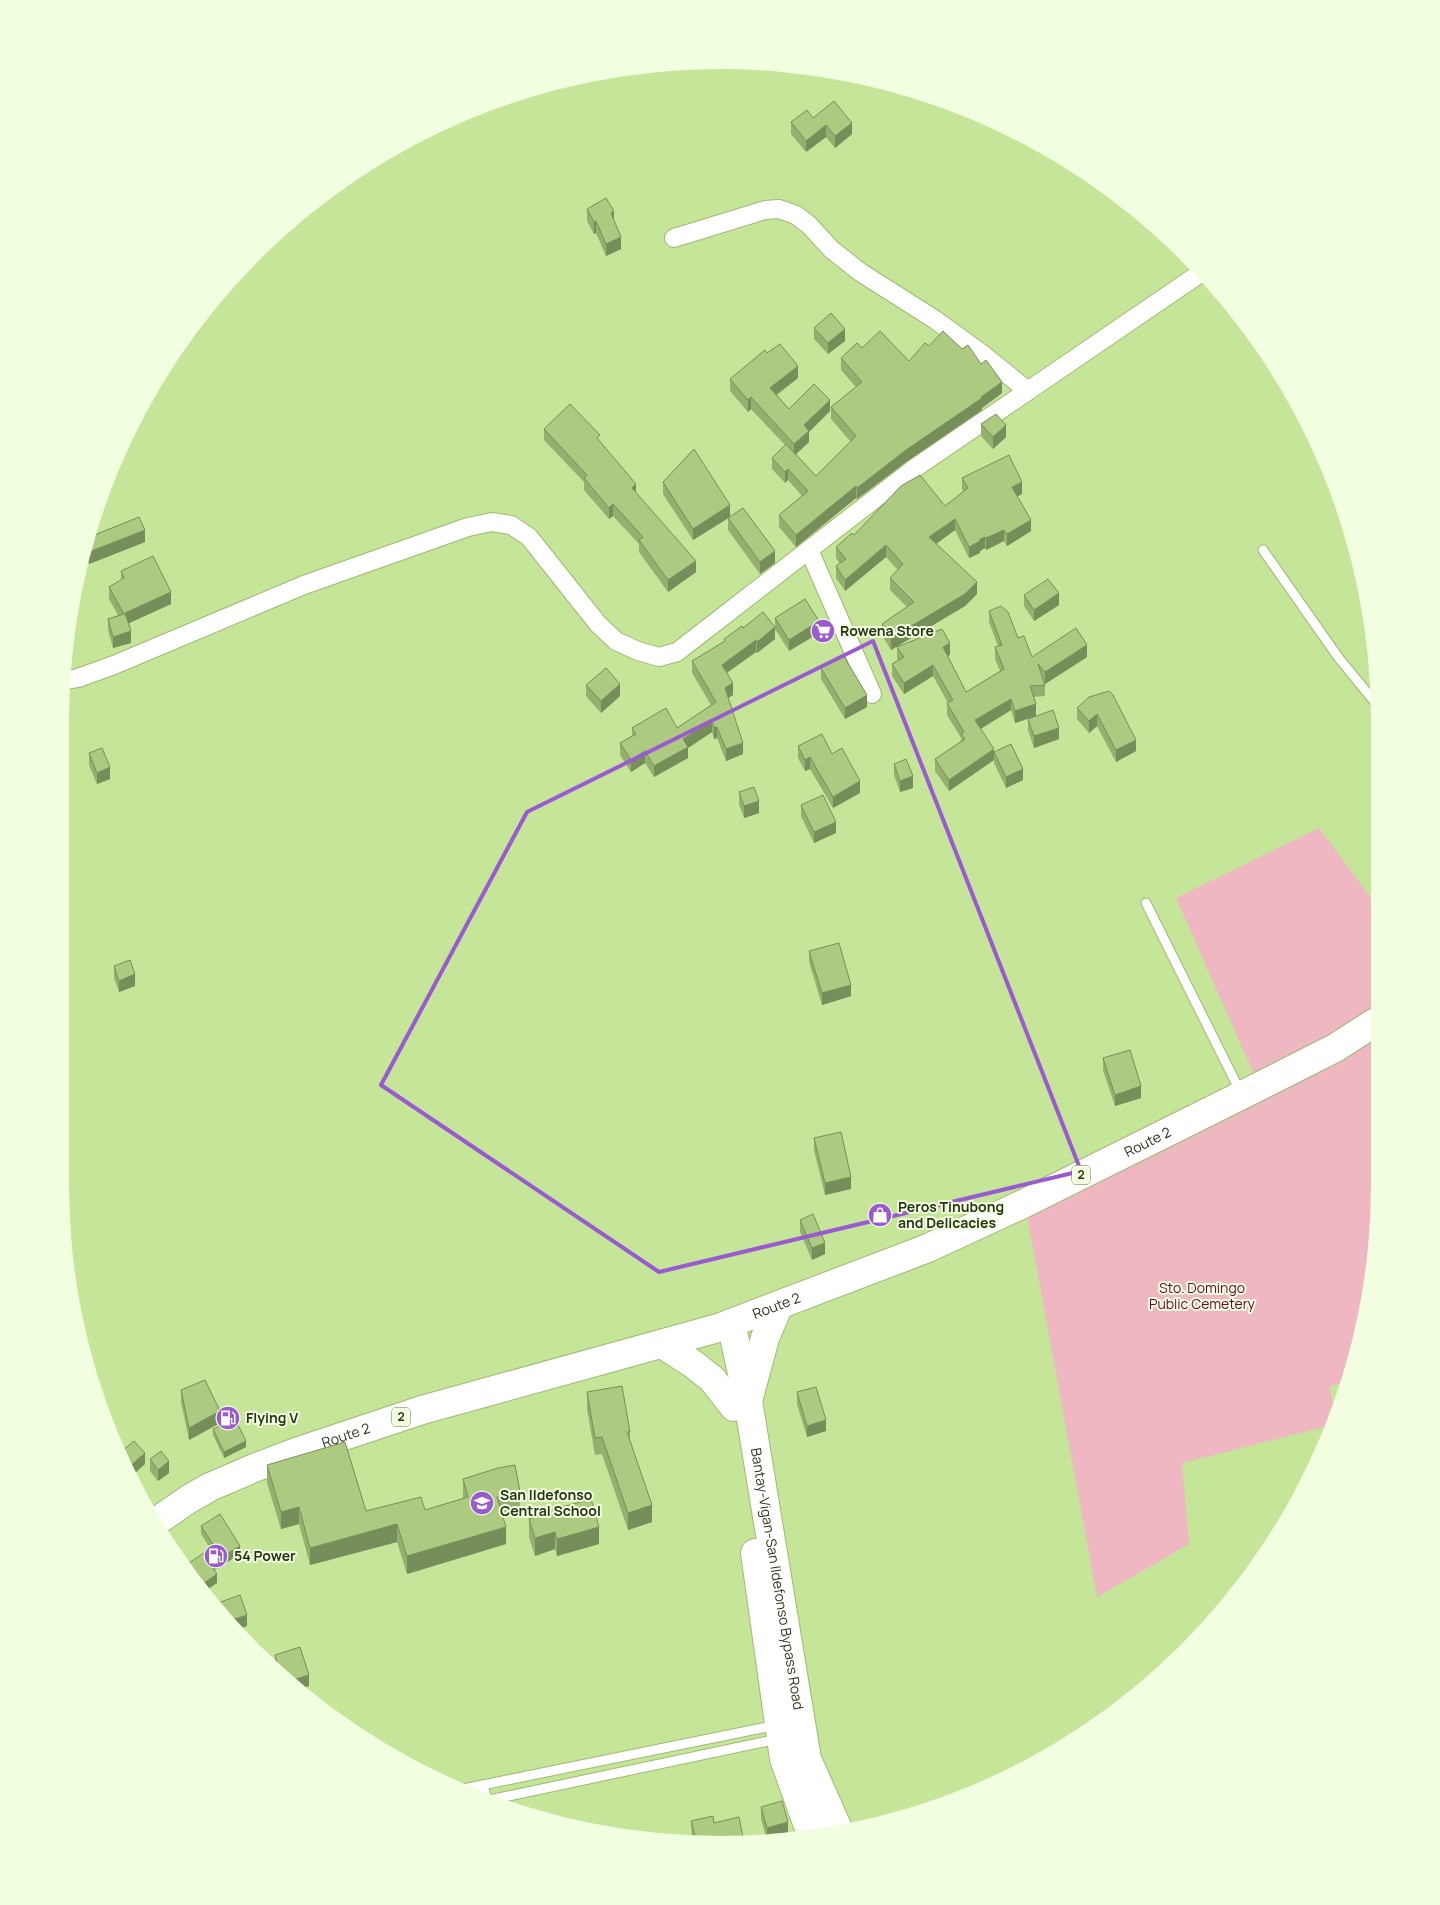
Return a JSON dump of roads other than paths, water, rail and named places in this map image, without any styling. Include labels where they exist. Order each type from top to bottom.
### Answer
[{"type":"main road","name":"Route 2","points":[[161,1518],[210,1487],[296,1452],[422,1410],[725,1325],[928,1248],[1023,1204],[1242,1096],[1336,1048],[1371,1025]]},
{"type":"main road","points":[[662,1344],[693,1364],[741,1404],[779,1305]]},
{"type":"main road","name":"Bantay-Vigan-San Ildefonso Bypass Road","points":[[725,1325],[741,1404],[791,1730],[807,1759],[837,1826]]},
{"type":"main road","name":"Bantay-Vigan-San Ildefonso Bypass Road","points":[[791,1730],[784,1759],[810,1830]]},
{"type":"street","points":[[674,238],[765,210],[779,209],[796,215],[809,225],[831,249],[860,272],[934,319],[981,353],[1028,391]]},
{"type":"street","points":[[70,679],[114,665],[304,584],[468,528],[492,522],[511,525],[529,537],[598,624],[616,641],[638,651],[659,657],[677,652],[912,470],[1196,276]]},
{"type":"street","points":[[809,550],[872,694]]},
{"type":"lane","points":[[1263,550],[1338,657],[1370,697]]},
{"type":"lane","points":[[1146,903],[1242,1096]]},
{"type":"lane","points":[[472,1787],[635,1754],[791,1730]]},
{"type":"lane","points":[[501,1798],[638,1769],[791,1730]]},
{"type":"lane","points":[[635,1754],[638,1769]]},
{"type":"lane","points":[[483,1785],[485,1792]]},
{"type":"place","name":"Rowena Store","points":[[823,631]]},
{"type":"place","name":"Peros Tinubong and Delicacies","points":[[880,1215]]},
{"type":"place","name":"Flying V","points":[[228,1418]]},
{"type":"place","name":"San Ildefonso Central School","points":[[482,1503]]},
{"type":"place","name":"54 Power","points":[[216,1556]]},
{"type":"park label","name":"Sto. Domingo Public Cemetery","points":[[1202,1296]]}]
